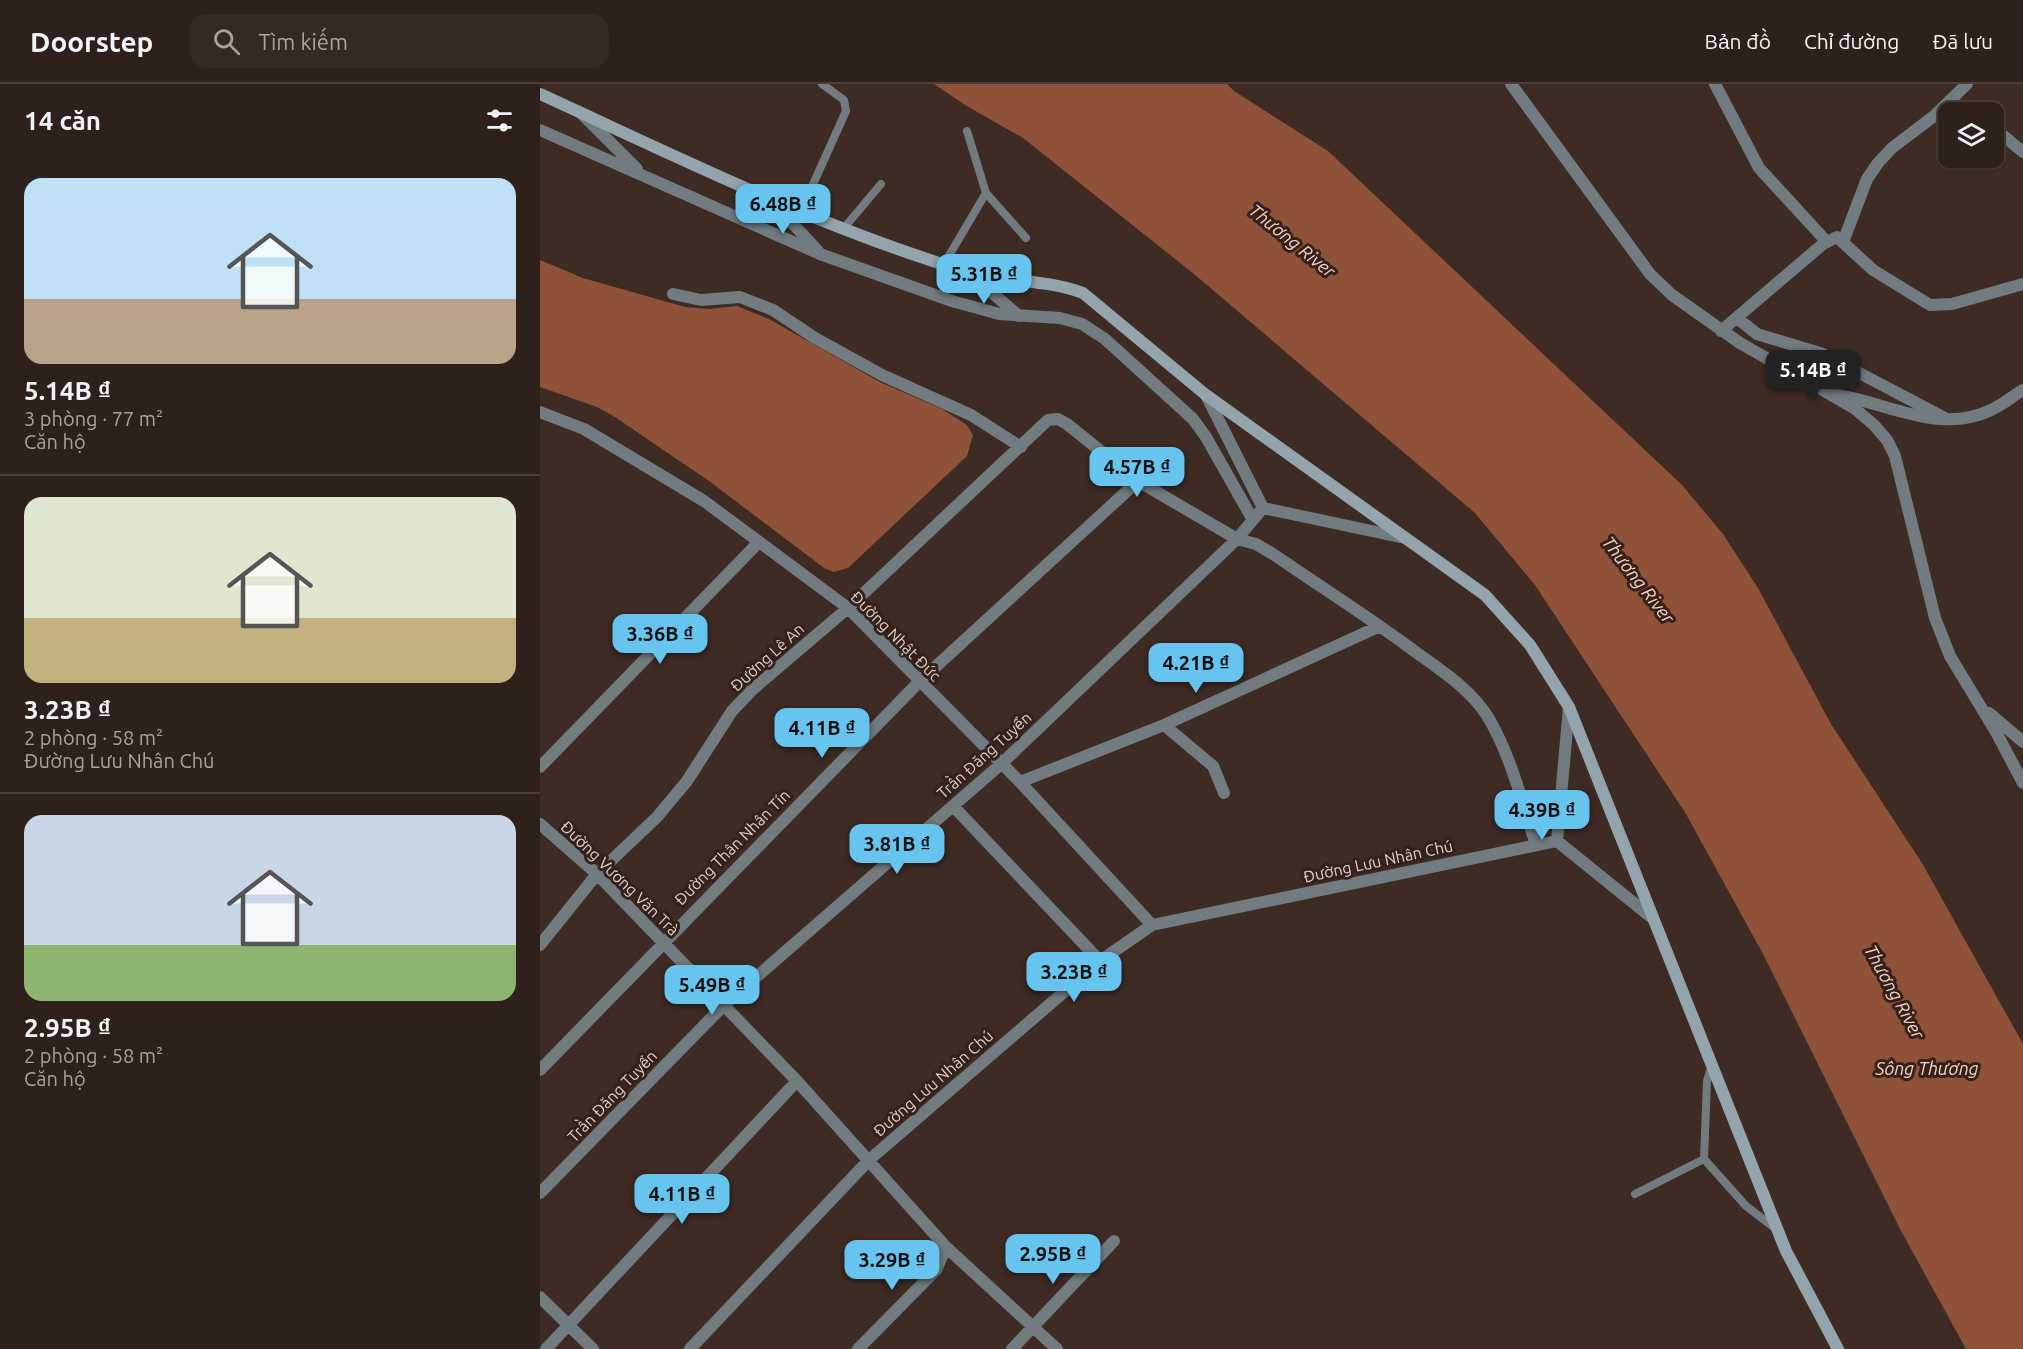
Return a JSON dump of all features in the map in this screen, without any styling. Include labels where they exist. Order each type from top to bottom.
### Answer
[{"type":"street","points":[[1511,84],[1650,274],[1672,295],[1721,331],[1833,395],[1874,425],[1887,440],[1895,456],[1935,618],[1950,656],[2023,783]]},
{"type":"street","points":[[1715,84],[1759,168],[1827,243]]},
{"type":"street","points":[[1949,102],[1967,84]]},
{"type":"street","points":[[540,94],[801,212],[844,228],[969,272],[1014,282],[1065,286],[1083,293],[1206,395],[1485,594],[1530,645],[1569,707],[1778,1230],[1821,1320],[1838,1349]]},
{"type":"street","points":[[1843,242],[1867,179],[1878,163],[1892,148],[1938,112]]},
{"type":"street","points":[[581,113],[644,177]]},
{"type":"street","points":[[540,130],[820,254],[952,301],[999,314],[1060,318],[1082,324],[1105,339],[1193,419],[1206,437],[1253,520]]},
{"type":"street","points":[[2004,136],[2023,152]]},
{"type":"street","points":[[768,197],[820,254]]},
{"type":"street","points":[[1721,331],[1837,237],[1873,270],[1930,305],[1952,304],[2023,284]]},
{"type":"street","points":[[969,272],[1019,315]]},
{"type":"street","points":[[673,294],[701,300],[740,297],[773,310],[815,338],[882,375],[971,415],[1020,447]]},
{"type":"street","points":[[1737,318],[1757,334],[1823,354],[1947,419]]},
{"type":"street","points":[[1833,395],[1865,400],[1900,413],[1960,419],[1992,410],[2023,390]]},
{"type":"street","points":[[1206,395],[1263,508],[1407,538]]},
{"type":"street","name":"Đường Nhật Đức","points":[[540,412],[584,429],[704,501],[848,608],[1000,765],[1020,782],[1152,925]]},
{"type":"street","name":"Đường Lê An","points":[[540,945],[597,874],[657,817],[687,781],[711,740],[745,697],[778,666],[848,608],[1048,420],[1062,420],[1138,481]]},
{"type":"street","points":[[1138,481],[1237,538],[1256,544],[1273,554],[1380,626],[1457,682],[1486,715],[1515,780],[1536,845]]},
{"type":"street","name":"Đường Thân Nhân Tín","points":[[540,1070],[662,942],[919,682],[1138,481]]},
{"type":"street","name":"Trần Đăng Tuyển","points":[[540,1193],[723,1006],[1000,765],[1237,538],[1263,508]]},
{"type":"street","points":[[540,767],[759,542]]},
{"type":"street","points":[[1020,782],[1164,725],[1380,626]]},
{"type":"street","points":[[1979,704],[2023,742]]},
{"type":"street","points":[[1569,707],[1557,841],[1652,917]]},
{"type":"street","points":[[1164,725],[1208,761],[1224,793]]},
{"type":"street","points":[[953,806],[1100,961]]},
{"type":"street","name":"Đường Vương Văn Trà","points":[[540,824],[597,874],[796,1081],[946,1247],[1057,1349]]},
{"type":"street","name":"Đường Lưu Nhân Chú","points":[[690,1349],[869,1160],[1100,961],[1152,925],[1557,841]]},
{"type":"street","points":[[546,1349],[796,1081]]},
{"type":"street","points":[[1012,1349],[1114,1241]]},
{"type":"street","points":[[858,1349],[936,1270],[946,1247]]},
{"type":"street","points":[[540,1297],[593,1349]]},
{"type":"lane","points":[[801,212],[846,111],[844,100],[822,84]]},
{"type":"lane","points":[[967,131],[986,193],[1026,238]]},
{"type":"lane","points":[[844,228],[881,184]]},
{"type":"lane","points":[[944,264],[986,193]]},
{"type":"lane","points":[[1713,1063],[1707,1081],[1704,1159],[1746,1206],[1778,1230]]},
{"type":"lane","points":[[1635,1194],[1704,1159]]},
{"type":"water","name":"Sông Thương","points":[[934,84],[1227,84],[1234,91],[1328,151],[1682,485],[1723,534],[1758,588],[1831,724],[1922,863],[2023,1044],[2023,1349],[1966,1349],[1900,1229],[1763,954],[1686,814],[1535,585],[1475,513],[1194,274],[1023,138],[965,105]]},
{"type":"water","points":[[540,260],[583,278],[685,307],[709,309],[737,306],[769,319],[880,382],[942,409],[967,425],[973,435],[967,456],[848,568],[834,572],[824,568],[709,481],[615,417],[597,407],[540,387]]},
{"type":"water label","name":"Thương River","points":[[1292,241]]},
{"type":"water label","name":"Thương River","points":[[1638,580]]},
{"type":"water label","name":"Thương River","points":[[1894,992]]}]
